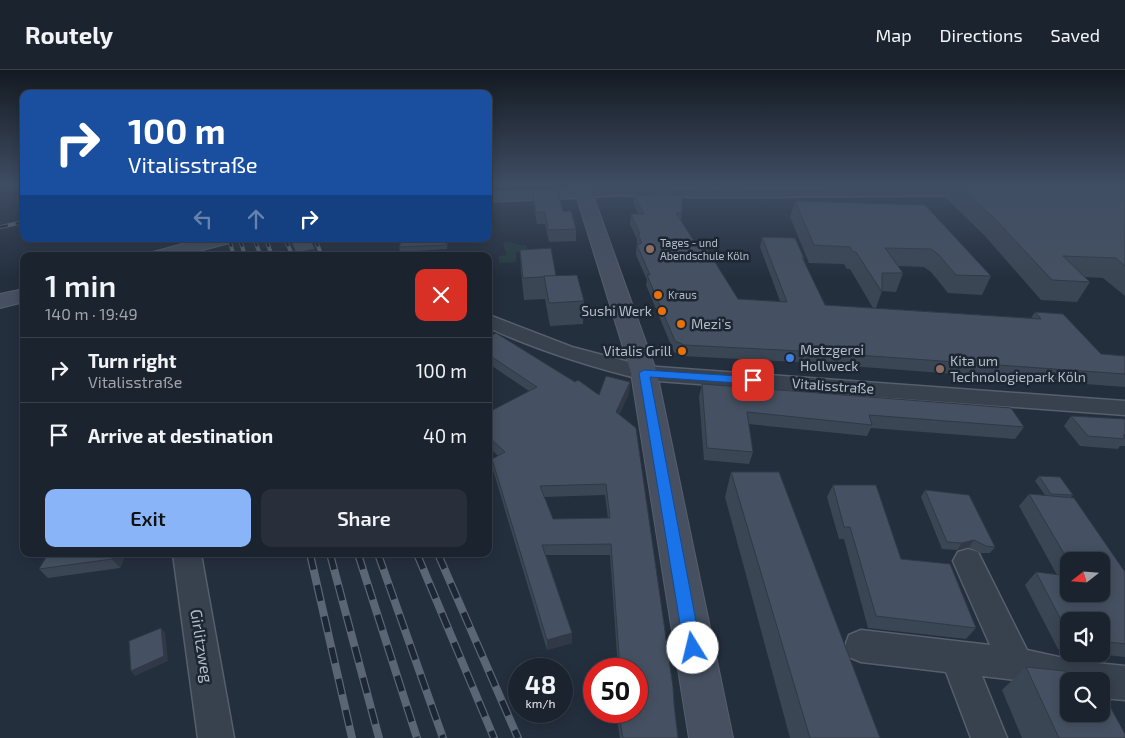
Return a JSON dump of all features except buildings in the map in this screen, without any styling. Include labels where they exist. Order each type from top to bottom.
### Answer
[{"type":"main road","points":[[591,215],[644,373],[711,738]]},
{"type":"main road","points":[[175,252],[211,242]]},
{"type":"main road","points":[[0,301],[20,296]]},
{"type":"street","name":"Vitalisstraße","points":[[492,322],[585,358],[644,373],[1125,408]]},
{"type":"street","name":"Girlitzweg","points":[[188,557],[216,738]]},
{"type":"street","points":[[968,561],[1016,664]]},
{"type":"street","points":[[861,646],[1016,664],[1077,678],[1125,683]]},
{"type":"street","points":[[958,658],[989,738]]},
{"type":"green space","points":[[511,242],[518,245],[526,245],[528,251],[516,252],[516,262],[499,263],[499,256],[507,255],[503,243]]},
{"type":"railway","points":[[0,227],[20,223]]},
{"type":"railway","points":[[230,242],[233,252]]},
{"type":"railway","points":[[241,242],[244,252]]},
{"type":"railway","points":[[255,242],[259,252]]},
{"type":"railway","points":[[267,242],[271,252]]},
{"type":"railway","points":[[286,242],[291,252]]},
{"type":"railway","points":[[316,242],[320,252]]},
{"type":"railway","points":[[311,557],[352,738]]},
{"type":"railway","points":[[331,557],[379,738]]},
{"type":"railway","points":[[359,557],[417,738]]},
{"type":"railway","points":[[379,557],[443,738]]},
{"type":"railway","points":[[418,557],[494,738]]},
{"type":"railway","points":[[439,557],[518,738]]},
{"type":"place","name":"Tages - und Abendschule Köln","points":[[650,249]]},
{"type":"place","name":"Kraus","points":[[658,295]]},
{"type":"place","name":"Sushi Werk","points":[[662,311]]},
{"type":"place","name":"Mezi's","points":[[681,324]]},
{"type":"place","name":"Vitalis Grill","points":[[682,351]]},
{"type":"place","name":"Metzgerei Hollweck","points":[[790,358]]},
{"type":"place","name":"Kita um Technologiepark Köln","points":[[940,369]]},
{"type":"route","points":[[693,648],[644,373],[753,380]]}]
